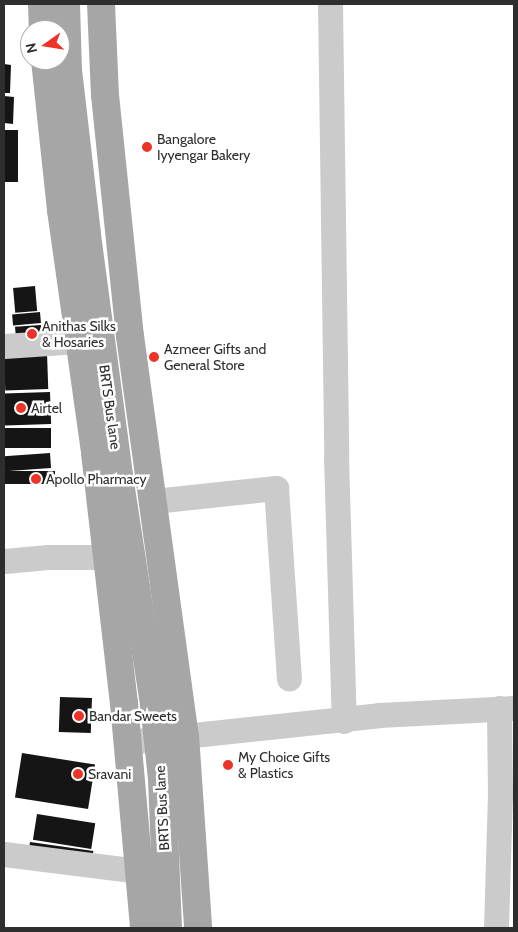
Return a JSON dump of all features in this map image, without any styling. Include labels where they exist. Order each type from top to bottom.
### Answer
[{"type":"main road","points":[[42,4],[43,20]]},
{"type":"main road","name":"BRTS Bus lane","points":[[66,4],[68,70],[87,235],[162,779],[168,928]]},
{"type":"main road","points":[[101,4],[105,95],[130,336],[185,736],[198,928]]},
{"type":"main road","points":[[46,70],[61,210],[80,341],[107,557],[128,742],[144,928]]},
{"type":"main road","points":[[87,235],[119,229]]},
{"type":"street","points":[[330,4],[336,456],[344,721]]},
{"type":"street","points":[[4,346],[80,341]]},
{"type":"street","points":[[154,502],[276,488],[289,679]]},
{"type":"street","points":[[4,561],[48,557],[107,557]]},
{"type":"street","points":[[128,742],[344,721],[380,715],[507,708],[507,796],[496,928]]},
{"type":"street","points":[[4,854],[138,871]]},
{"type":"building","points":[[4,64],[11,65],[10,93],[4,93]]},
{"type":"building","points":[[4,96],[14,97],[13,124],[4,123]]},
{"type":"building","points":[[4,130],[18,130],[18,182],[4,182]]},
{"type":"building","points":[[35,286],[37,311],[15,313],[13,288]]},
{"type":"building","points":[[40,312],[41,323],[13,325],[12,314]]},
{"type":"building","points":[[41,325],[42,341],[16,343],[15,327]]},
{"type":"building","points":[[47,353],[48,389],[5,390],[4,355]]},
{"type":"building","points":[[50,392],[51,424],[5,426],[4,394]]},
{"type":"building","points":[[4,428],[51,428],[51,448],[4,448]]},
{"type":"building","points":[[50,453],[51,468],[5,471],[4,456]]},
{"type":"building","points":[[4,471],[55,471],[55,484],[4,484]]},
{"type":"building","points":[[60,697],[92,698],[91,733],[59,732]]},
{"type":"building","points":[[22,753],[95,765],[88,809],[15,797]]},
{"type":"building","points":[[37,814],[95,823],[91,849],[33,840]]},
{"type":"building","points":[[30,842],[93,851],[92,864],[28,855]]},
{"type":"place","name":"Bangalore Iyyengar Bakery","points":[[147,147]]},
{"type":"place","name":"Anithas Silks & Hosaries","points":[[32,334]]},
{"type":"place","name":"Azmeer Gifts and General Store","points":[[154,357]]},
{"type":"place","name":"Airtel","points":[[21,408]]},
{"type":"place","name":"Apollo Pharmacy","points":[[36,479]]},
{"type":"place","name":"Bandar Sweets","points":[[79,716]]},
{"type":"place","name":"My Choice Gifts & Plastics","points":[[228,765]]},
{"type":"place","name":"Sravani","points":[[78,774]]}]
